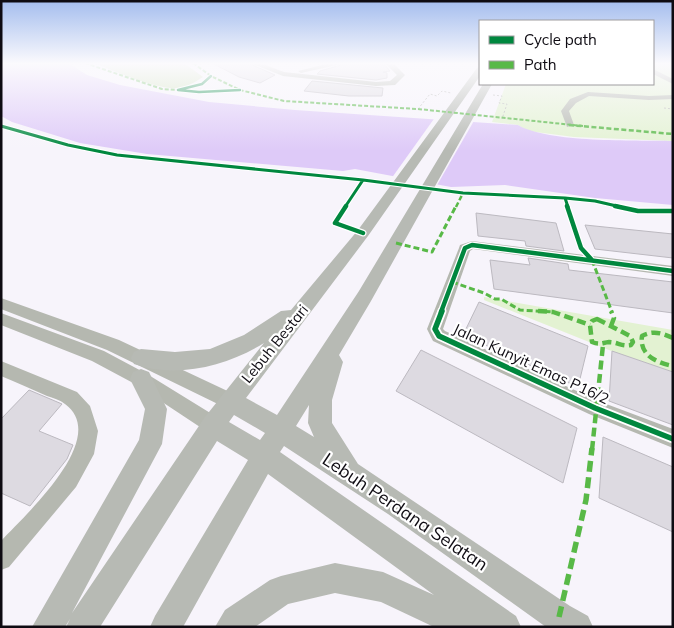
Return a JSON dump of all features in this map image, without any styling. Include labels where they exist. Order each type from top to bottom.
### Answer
[{"type":"main road","name":"Lebuh Bestari","points":[[82,627],[230,401],[373,219],[464,92]]},
{"type":"main road","points":[[166,627],[264,456],[365,296],[482,92]]},
{"type":"main road","points":[[353,475],[332,445],[320,422],[322,388],[365,296]]},
{"type":"main road","points":[[48,627],[150,444],[156,410],[141,369],[208,358],[240,347],[267,333],[312,298]]},
{"type":"main road","name":"Lebuh Perdana Selatan","points":[[230,401],[282,429],[353,475],[559,617],[577,627]]},
{"type":"main road","points":[[213,425],[264,456],[505,627]]},
{"type":"main road","points":[[231,627],[236,621],[281,591],[335,578],[383,587],[469,627]]},
{"type":"street","points":[[570,125],[565,111],[573,101],[588,94],[649,98],[673,97]]},
{"type":"street","name":"Jalan Kunyit Emas P16/2","points":[[673,271],[472,245],[465,248],[435,329],[439,336],[595,408],[673,439]]},
{"type":"street","points":[[1,303],[77,330],[141,369],[213,425]]},
{"type":"street","points":[[1,319],[98,356],[141,369],[230,401]]},
{"type":"street","points":[[1,559],[68,480],[84,454],[89,431],[84,412],[71,398],[2,370]]},
{"type":"path","points":[[418,109],[430,94],[437,96],[440,92]]},
{"type":"path","points":[[451,92],[462,95]]},
{"type":"path","points":[[493,92],[502,96],[499,103],[507,104],[502,120]]},
{"type":"green space","points":[[503,92],[673,92],[673,141],[574,137],[528,131],[518,125],[492,122]]},
{"type":"green space","points":[[484,297],[673,330],[673,372],[614,352],[484,300]]},
{"type":"shaded area","points":[[1,92],[158,92],[209,102],[295,110],[518,125],[532,131],[570,138],[673,141],[673,205],[595,198],[505,185],[451,187],[355,169],[343,171],[147,154],[80,143],[12,122],[1,116]]},
{"type":"pier","points":[[436,116],[475,119],[436,187],[391,179]]},
{"type":"building","points":[[316,92],[382,92],[382,96],[349,96]]},
{"type":"building","points":[[476,213],[556,223],[564,251],[526,246],[525,241],[478,236]]},
{"type":"building","points":[[585,225],[673,234],[673,258],[595,249]]},
{"type":"building","points":[[528,258],[568,264],[569,270],[673,282],[673,313],[494,289],[490,260],[530,265]]},
{"type":"building","points":[[479,302],[588,346],[578,387],[463,335]]},
{"type":"building","points":[[421,350],[577,428],[563,483],[396,391]]},
{"type":"building","points":[[612,351],[673,372],[673,425],[609,401]]},
{"type":"building","points":[[29,390],[62,404],[39,431],[73,445],[67,459],[30,506],[1,493],[1,419]]},
{"type":"building","points":[[603,437],[673,467],[673,532],[599,498]]},
{"type":"marked path","points":[[249,92],[284,101],[418,109],[502,119],[673,134]]},
{"type":"marked path","points":[[396,243],[432,252],[463,193]]},
{"type":"marked path","points":[[592,260],[614,318],[611,326],[597,319],[592,321],[590,325],[592,342],[599,345],[610,342],[627,346],[631,345],[633,342],[630,336],[611,326]]},
{"type":"marked path","points":[[452,282],[484,293],[495,299],[501,299],[520,310],[553,312],[590,325]]},
{"type":"marked path","points":[[673,338],[654,332],[642,336],[641,342],[642,348],[650,357],[661,363],[673,366]]},
{"type":"marked path","points":[[559,617],[586,500],[603,345]]},
{"type":"cycle path","points":[[1,126],[68,145],[117,155],[363,180]]},
{"type":"cycle path","points":[[363,233],[335,223],[363,180],[463,193],[565,198]]},
{"type":"cycle path","points":[[592,260],[581,248],[565,198],[595,201],[638,211],[673,211]]},
{"type":"cycle path","points":[[673,271],[472,245],[465,248],[435,329],[439,336],[595,408],[673,439]]}]
